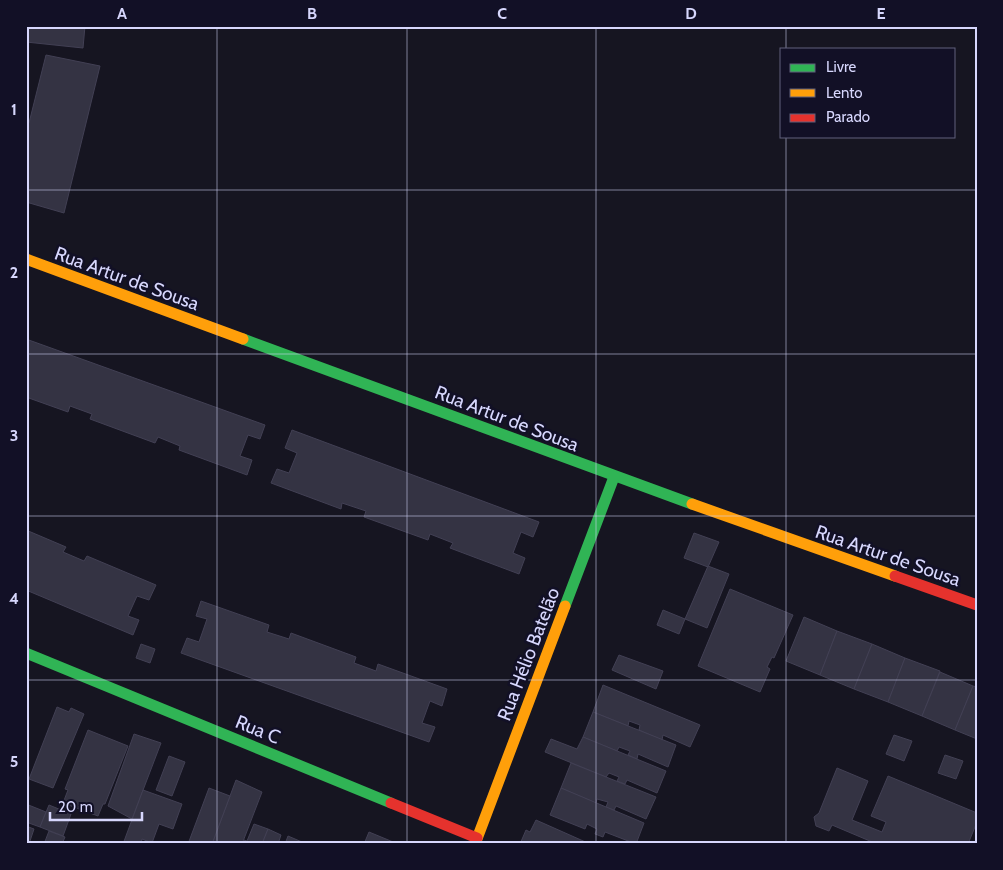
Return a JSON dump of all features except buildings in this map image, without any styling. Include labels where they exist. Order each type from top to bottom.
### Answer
[{"type":"street","name":"Rua Artur de Sousa","points":[[26,259],[614,477],[977,605]]},
{"type":"street","name":"Rua Hélio Batelão","points":[[476,841],[614,477]]},
{"type":"street","name":"Rua C","points":[[26,653],[476,841]]},
{"type":"traffic: fast","points":[[243,339],[692,504]]},
{"type":"traffic: fast","points":[[565,606],[614,477]]},
{"type":"traffic: fast","points":[[26,653],[391,803]]},
{"type":"traffic: slow","points":[[26,259],[243,339]]},
{"type":"traffic: slow","points":[[692,504],[895,576]]},
{"type":"traffic: slow","points":[[475,844],[565,606]]},
{"type":"traffic: jam","points":[[895,576],[977,605]]},
{"type":"traffic: jam","points":[[391,803],[477,838]]}]
